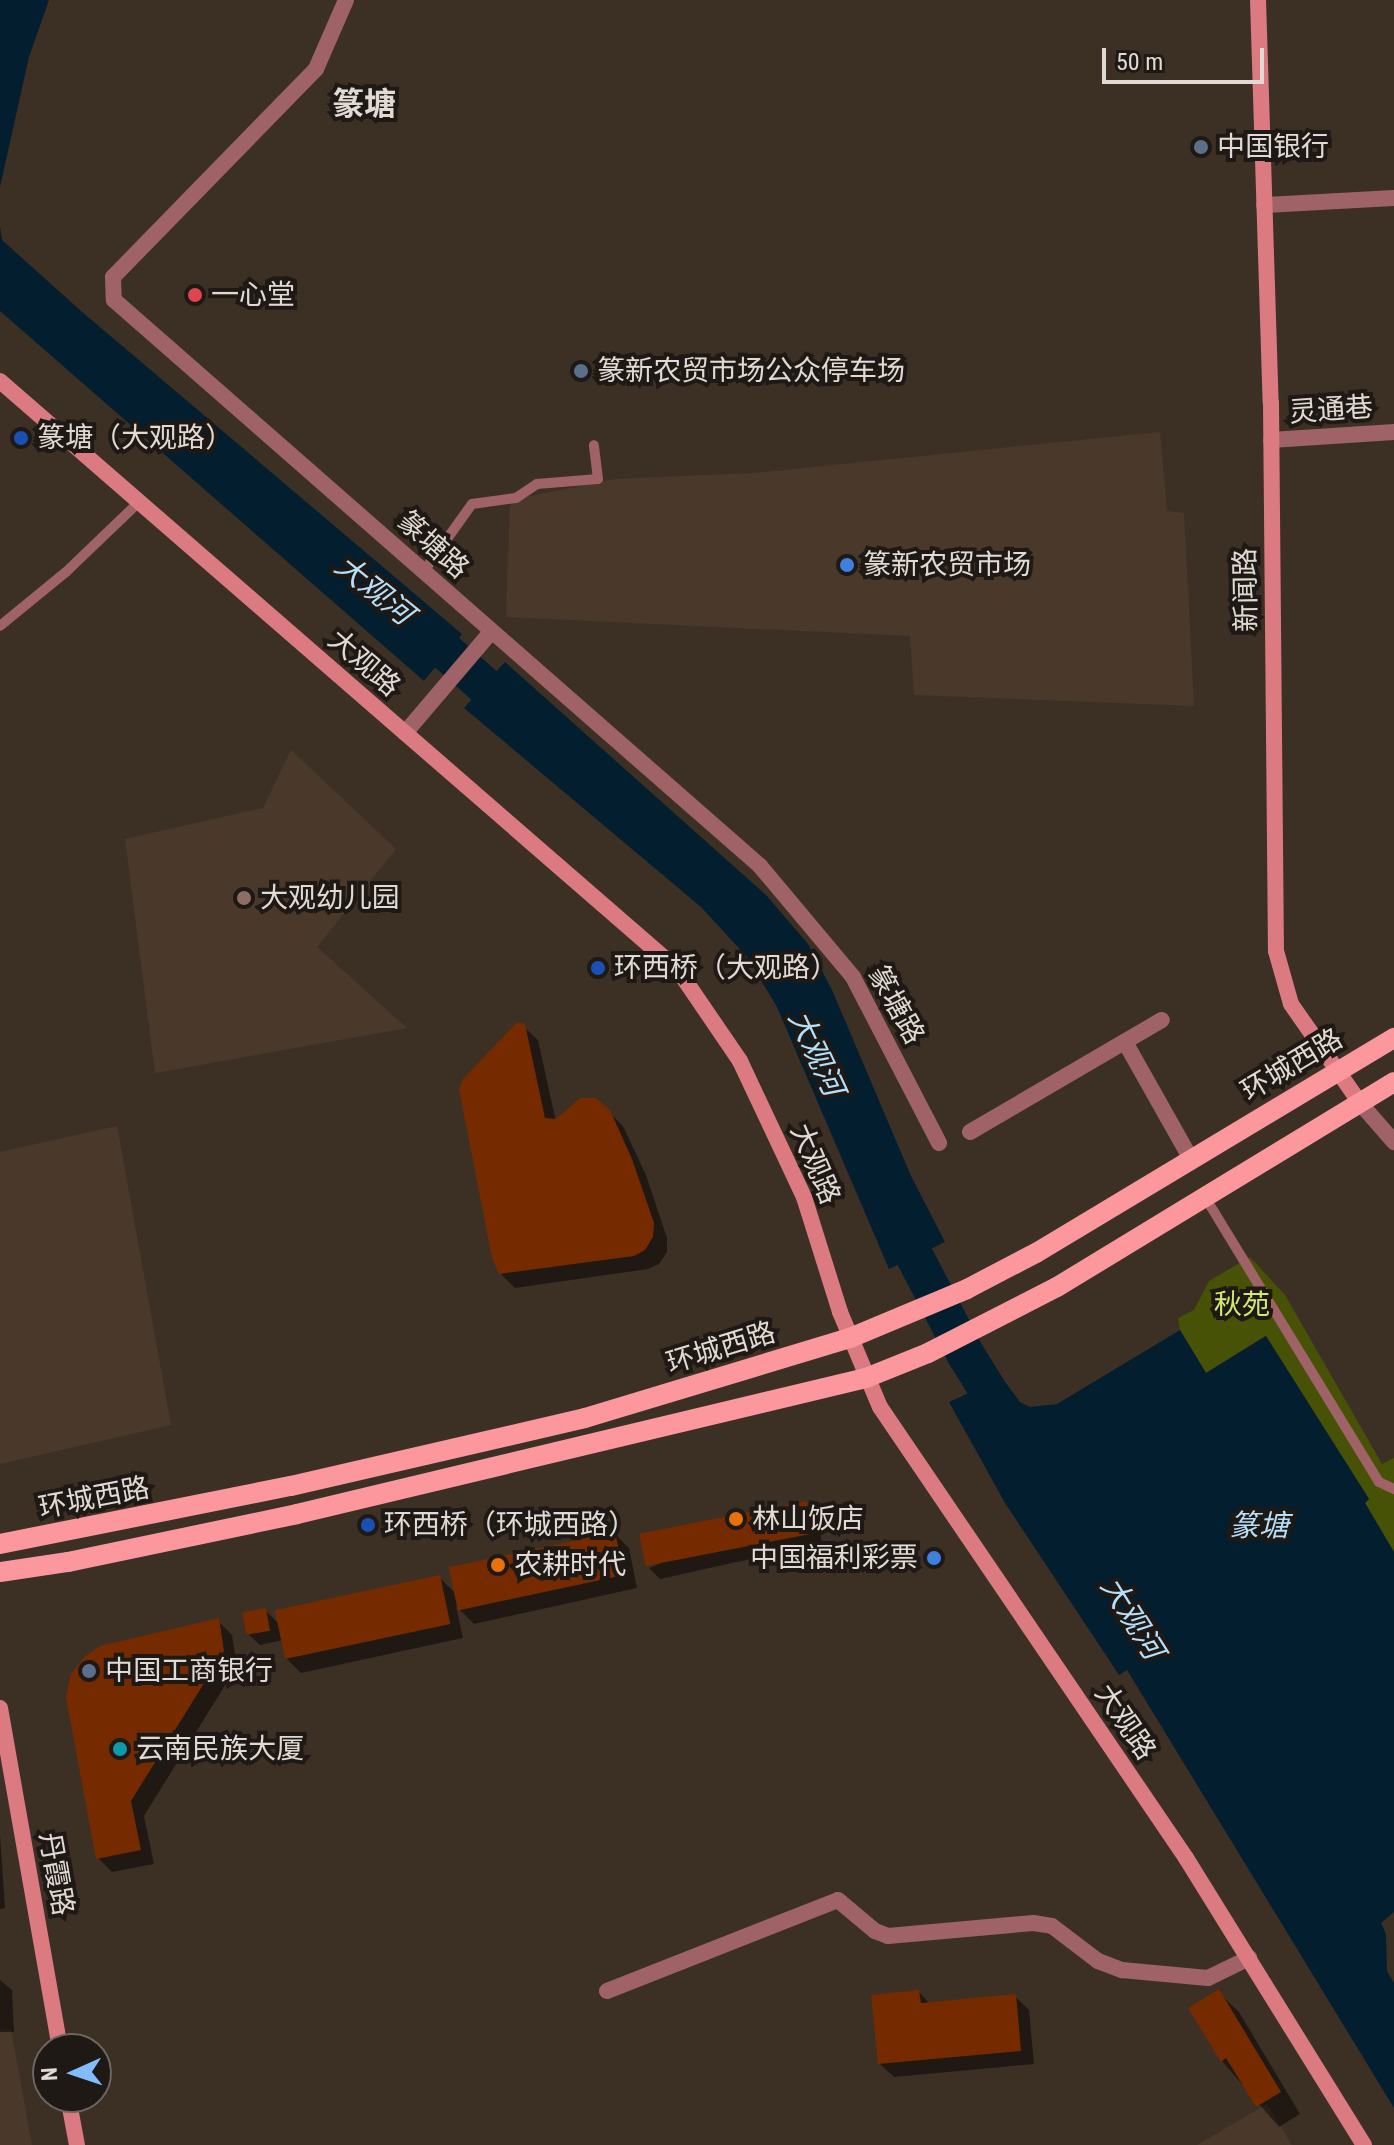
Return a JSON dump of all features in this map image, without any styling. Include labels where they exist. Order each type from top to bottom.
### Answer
[{"type":"main road","name":"新闻路","points":[[1258,0],[1271,440],[1276,951],[1291,1004],[1360,1103]]},
{"type":"main road","name":"大观路","points":[[0,381],[678,970],[740,1061],[804,1197],[866,1378],[900,1441],[1186,1858],[1364,2145]]},
{"type":"main road","name":"环城西路","points":[[0,1544],[291,1486],[585,1418],[850,1338],[967,1289],[1036,1253],[1335,1070],[1394,1038]]},
{"type":"main road","name":"环城西路","points":[[0,1572],[68,1562],[297,1514],[866,1378],[928,1353],[1057,1287],[1394,1082]]},
{"type":"main road","name":"丹霞路","points":[[0,1708],[57,2033]]},
{"type":"main road","points":[[71,2113],[77,2145]]},
{"type":"street","name":"篆塘路","points":[[346,0],[316,69],[113,277],[114,300],[760,866],[853,977],[939,1143]]},
{"type":"street","points":[[1264,205],[1394,198]]},
{"type":"street","name":"灵通巷","points":[[1271,440],[1394,432]]},
{"type":"street","points":[[405,733],[491,632]]},
{"type":"street","points":[[970,1132],[1162,1020]]},
{"type":"street","points":[[1125,1042],[1191,1159]]},
{"type":"street","name":"新闻路","points":[[1360,1103],[1394,1142]]},
{"type":"street","points":[[607,1991],[838,1900],[875,1931],[888,1936],[1033,1923],[1052,1926],[1098,1961],[1122,1970],[1208,1978],[1249,1958]]},
{"type":"lane","points":[[424,571],[472,504],[516,498],[537,484],[598,479],[594,445]]},
{"type":"lane","points":[[0,626],[66,572],[138,503]]},
{"type":"lane","points":[[1205,1197],[1379,1482],[1394,1489]]},
{"type":"shaded area","name":"篆新农贸市场","points":[[1160,432],[1167,511],[1184,513],[1194,706],[914,695],[910,636],[506,617],[510,500],[616,479],[754,473]]},
{"type":"shaded area","name":"大观幼儿园","points":[[291,750],[396,849],[317,947],[407,1028],[155,1073],[125,839],[263,808]]},
{"type":"shaded area","points":[[117,1126],[171,1425],[0,1464],[0,1152]]},
{"type":"shaded area","points":[[11,2029],[32,2145],[0,2145],[0,2030]]},
{"type":"shaded area","points":[[1267,2104],[1292,2145],[1197,2145]]},
{"type":"green space","name":"秋苑","points":[[1250,1257],[1285,1295],[1382,1464],[1394,1458],[1394,1552],[1365,1503],[1369,1499],[1265,1336],[1206,1373],[1180,1330],[1178,1318],[1194,1310],[1209,1281]]},
{"type":"water","points":[[0,0],[49,0],[29,57],[0,187]]},
{"type":"water","points":[[0,227],[2,240],[81,311],[462,634],[424,681],[0,311]]},
{"type":"water","points":[[505,662],[767,896],[808,944],[832,990],[911,1176],[945,1242],[889,1269],[777,1007],[748,958],[701,907],[464,708]]},
{"type":"water","points":[[1180,1330],[1206,1373],[1266,1336],[1369,1499],[1365,1503],[1394,1552],[1394,1912],[1381,1923],[1386,1934],[1387,1971],[1394,1983],[1394,2108],[1127,1670],[1119,1675],[1005,1503],[949,1402],[1002,1378],[1020,1402],[1030,1407],[1057,1404]]},
{"type":"building","points":[[517,1022],[525,1024],[545,1118],[556,1119],[580,1098],[596,1098],[610,1110],[632,1159],[654,1223],[653,1237],[645,1250],[634,1256],[499,1274],[492,1258],[459,1089],[463,1079]]},
{"type":"building","points":[[807,1501],[813,1533],[645,1566],[639,1534]]},
{"type":"building","points":[[615,1532],[624,1575],[458,1610],[449,1567]]},
{"type":"building","points":[[440,1575],[450,1624],[285,1659],[275,1610]]},
{"type":"building","points":[[266,1608],[270,1631],[246,1635],[242,1612]]},
{"type":"building","name":"云南民族大厦","points":[[219,1618],[224,1651],[131,1801],[141,1850],[96,1859],[66,1697],[71,1674],[84,1657],[100,1646]]},
{"type":"building","points":[[1219,1989],[1281,2092],[1256,2107],[1226,2058],[1221,2062],[1188,2008]]},
{"type":"building","points":[[919,1990],[921,2003],[1016,1994],[1021,2051],[878,2064],[871,1995]]},
{"type":"waterway","name":"大观河","points":[[409,619],[522,719]]},
{"type":"waterway","name":"大观河","points":[[891,1211],[966,1355],[1012,1429]]},
{"type":"place","name":"中国银行","points":[[1201,147]]},
{"type":"place","name":"一心堂","points":[[195,295]]},
{"type":"place","name":"篆新农贸市场公众停车场","points":[[581,371]]},
{"type":"place","name":"篆塘（大观路）","points":[[21,438]]},
{"type":"place","name":"篆新农贸市场","points":[[847,565]]},
{"type":"place","name":"大观幼儿园","points":[[244,898]]},
{"type":"place","name":"环西桥（大观路）","points":[[598,968]]},
{"type":"place","name":"林山饭店","points":[[736,1519]]},
{"type":"place","name":"环西桥（环城西路）","points":[[368,1525]]},
{"type":"place","name":"中国福利彩票","points":[[934,1558]]},
{"type":"place","name":"农耕时代","points":[[498,1565]]},
{"type":"place","name":"中国工商银行","points":[[89,1671]]},
{"type":"place","name":"云南民族大厦","points":[[120,1749]]},
{"type":"district","name":"篆塘","points":[[364,104]]}]
